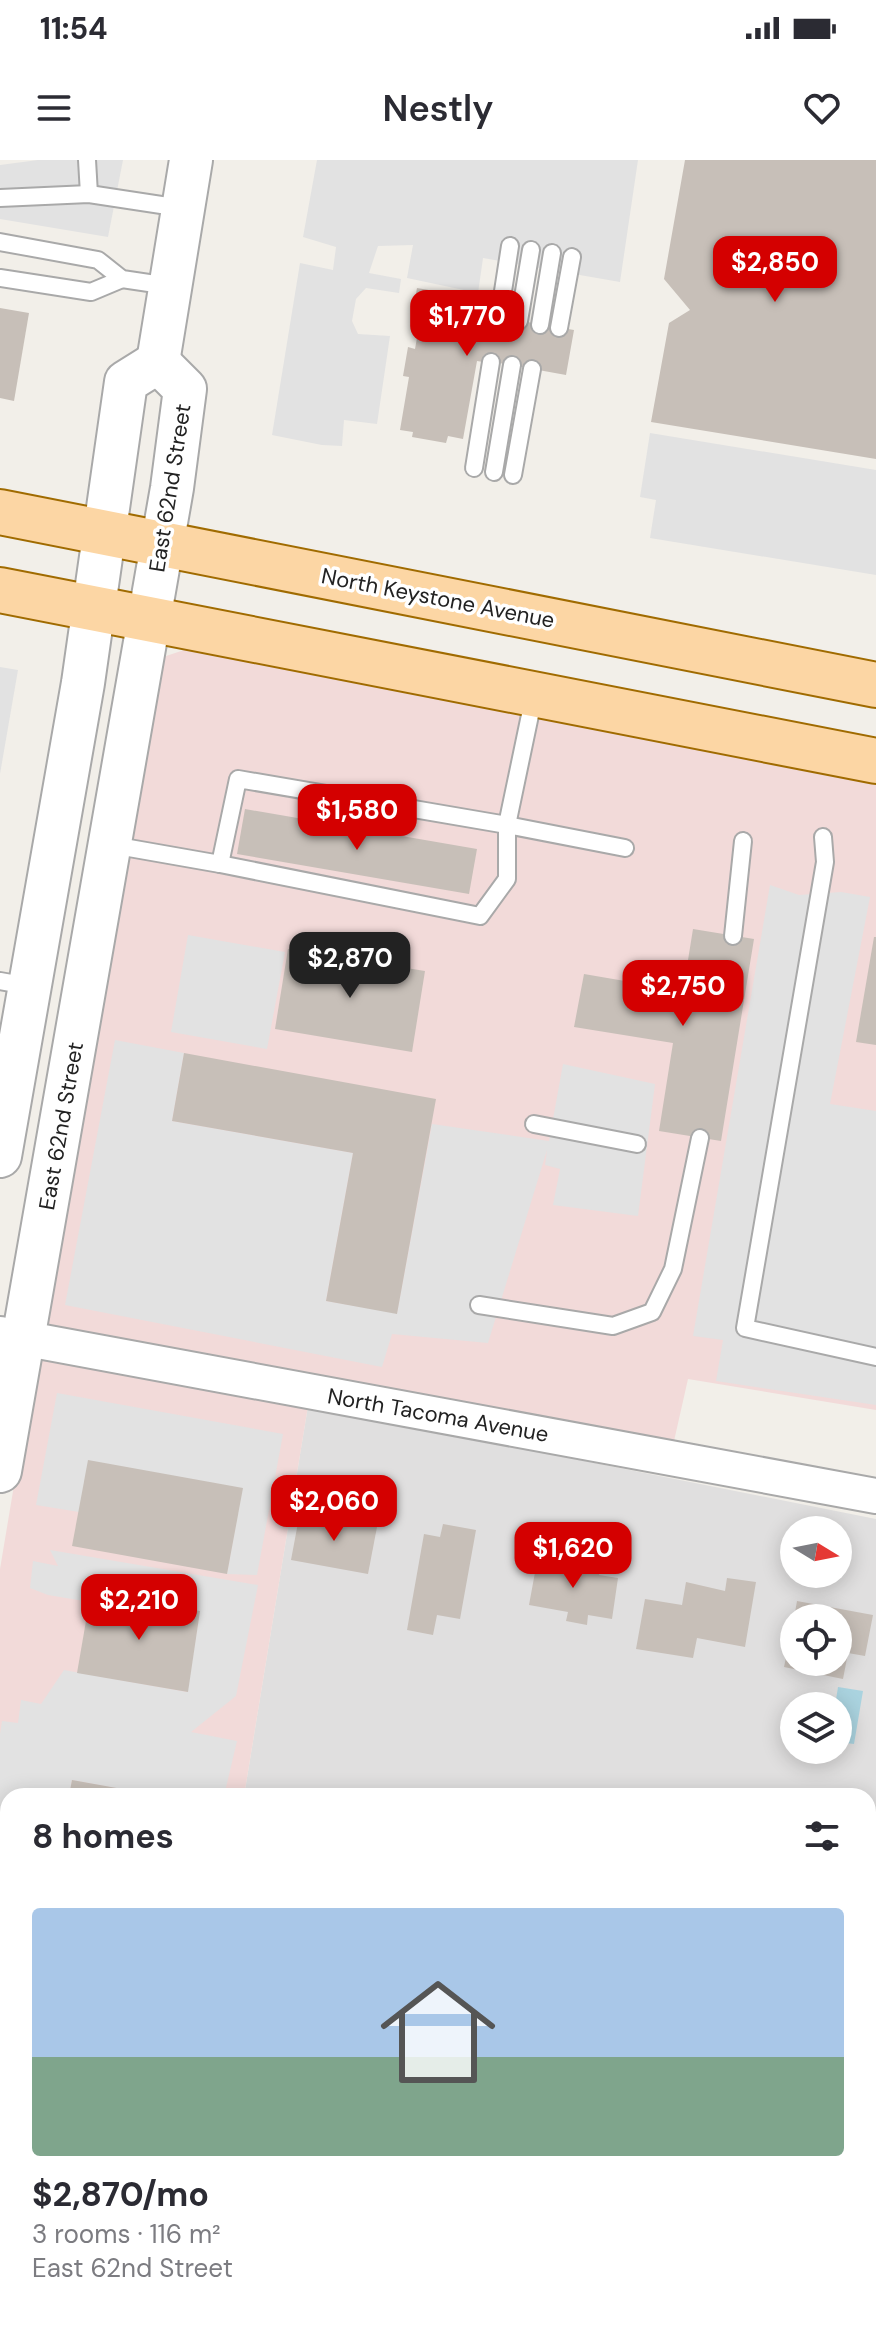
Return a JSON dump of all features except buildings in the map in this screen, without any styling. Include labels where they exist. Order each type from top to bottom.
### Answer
[{"type":"main road","name":"North Keystone Avenue","points":[[0,512],[876,685]]},
{"type":"main road","points":[[0,590],[876,761]]},
{"type":"street","points":[[0,1156],[15,984],[83,683],[126,382],[158,362],[191,160]]},
{"type":"street","name":"East 62nd Street","points":[[0,1471],[12,1336],[110,845],[150,619],[185,389],[158,362]]},
{"type":"street","name":"North Tacoma Avenue","points":[[12,1336],[876,1496]]},
{"type":"lane","points":[[87,160],[89,194]]},
{"type":"lane","points":[[0,198],[89,194],[184,208]]},
{"type":"lane","points":[[0,242],[98,260],[122,279],[171,286]]},
{"type":"lane","points":[[499,317],[510,246]]},
{"type":"lane","points":[[519,321],[531,250]]},
{"type":"lane","points":[[540,325],[552,253]]},
{"type":"lane","points":[[559,328],[572,257]]},
{"type":"lane","points":[[0,278],[91,292],[122,279]]},
{"type":"lane","points":[[474,468],[491,362]]},
{"type":"lane","points":[[494,472],[512,365]]},
{"type":"lane","points":[[513,475],[532,369]]},
{"type":"lane","points":[[110,845],[480,916],[507,879],[507,825],[534,695]]},
{"type":"lane","points":[[220,864],[238,779],[625,848]]},
{"type":"lane","points":[[823,837],[825,862],[745,1328],[876,1357]]},
{"type":"lane","points":[[733,936],[743,841]]},
{"type":"lane","points":[[534,1124],[637,1144]]},
{"type":"lane","points":[[479,1305],[613,1326],[652,1312],[673,1269],[700,1138]]},
{"type":"shaded area","points":[[38,160],[123,160],[108,237],[0,219],[0,165]]},
{"type":"shaded area","points":[[317,160],[638,160],[620,282],[483,258],[478,293],[407,278],[413,245],[378,246],[369,273],[401,279],[399,293],[366,288],[356,299],[352,321],[358,334],[390,336],[377,424],[344,420],[342,446],[272,435],[300,263],[333,270],[336,247],[303,237]]},
{"type":"shaded area","points":[[650,433],[876,470],[876,575],[650,538],[656,500],[640,497]]},
{"type":"shaded area","points":[[190,648],[499,711],[876,777],[876,1410],[688,1379],[674,1441],[59,1332],[45,1325],[163,657]]},
{"type":"shaded area","points":[[0,667],[18,670],[0,774]]},
{"type":"shaded area","points":[[770,885],[799,895],[841,892],[870,897],[830,1104],[876,1111],[876,1405],[716,1381],[723,1340],[693,1336]]},
{"type":"shaded area","points":[[188,935],[285,952],[267,1049],[171,1032]]},
{"type":"shaded area","points":[[115,1040],[184,1053],[172,1121],[353,1153],[326,1301],[397,1313],[432,1124],[549,1141],[563,1064],[655,1084],[638,1216],[553,1205],[560,1169],[545,1165],[547,1150],[488,1343],[392,1334],[382,1367],[65,1305]]},
{"type":"shaded area","points":[[36,1354],[308,1406],[245,1788],[0,1788],[0,1569]]},
{"type":"shaded area","points":[[57,1393],[283,1434],[257,1575],[227,1574],[242,1489],[79,1512],[36,1505]]},
{"type":"shaded area","points":[[308,1406],[876,1519],[876,1788],[245,1788]]},
{"type":"shaded area","points":[[50,1550],[258,1585],[236,1696],[191,1732],[237,1741],[226,1788],[115,1788],[72,1780],[70,1788],[0,1788],[2,1721],[18,1723],[21,1700],[41,1704],[64,1670],[187,1692],[200,1611],[92,1592],[90,1602],[48,1595],[30,1588],[33,1561],[58,1566]]},
{"type":"water","points":[[838,1687],[863,1691],[854,1744],[852,1692],[837,1692]]}]
